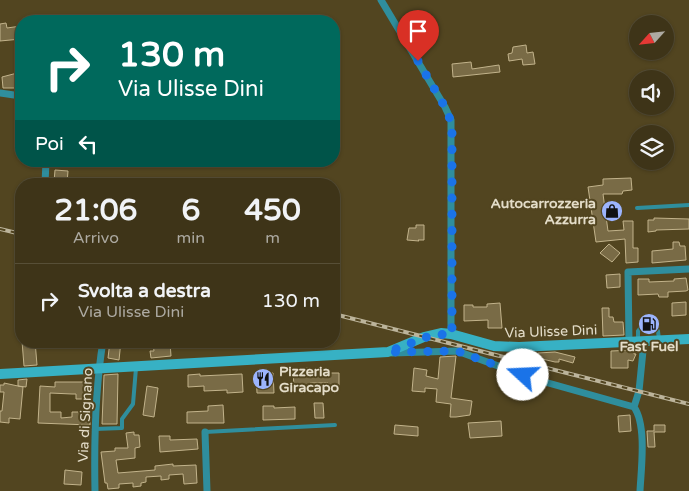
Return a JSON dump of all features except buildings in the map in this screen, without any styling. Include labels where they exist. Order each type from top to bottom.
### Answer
[{"type":"street","points":[[381,0],[445,107],[452,124],[452,334]]},
{"type":"street","points":[[0,93],[15,95]]},
{"type":"street","points":[[640,491],[640,420],[634,407],[639,391],[637,341],[628,272],[689,269]]},
{"type":"street","name":"Via Ulisse Dini","points":[[0,374],[388,352],[432,335],[452,334],[504,347],[689,338]]},
{"type":"street","name":"Via di Signano","points":[[95,491],[98,369],[102,348]]},
{"type":"street","points":[[388,352],[457,351],[534,379],[634,407]]},
{"type":"street","points":[[205,432],[207,491]]},
{"type":"lane","points":[[637,208],[689,205]]},
{"type":"lane","points":[[637,341],[638,331],[642,326],[654,326],[658,331],[659,340]]},
{"type":"lane","points":[[96,429],[122,428],[122,419],[133,404],[136,366]]},
{"type":"lane","points":[[205,432],[335,425]]},
{"type":"railway","points":[[0,229],[15,233]]},
{"type":"railway","points":[[340,316],[689,404]]},
{"type":"place","name":"Autocarrozzeria Azzurra","points":[[612,211]]},
{"type":"place","name":"Fast Fuel","points":[[649,324]]},
{"type":"place","name":"Pizzeria Giracapo","points":[[263,379]]},
{"type":"route","points":[[418,61],[445,107],[452,124],[452,334],[441,333],[424,337],[388,352],[457,351],[523,375]]}]
